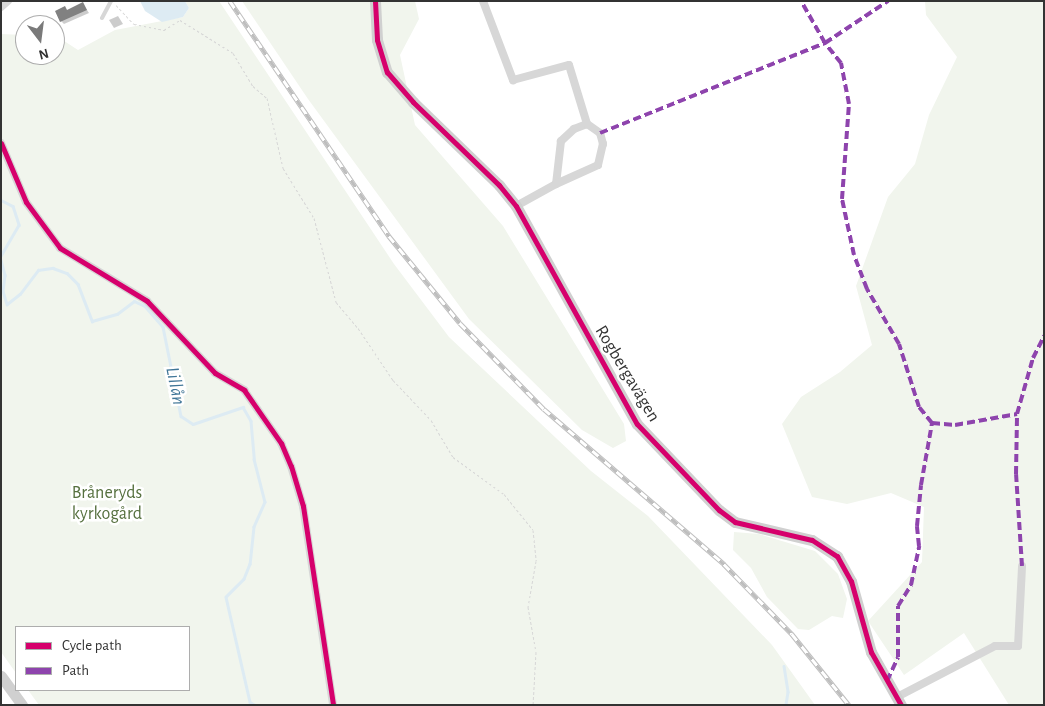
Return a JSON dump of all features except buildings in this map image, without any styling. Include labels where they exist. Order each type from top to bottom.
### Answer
[{"type":"street","points":[[1,7],[8,1]]},
{"type":"street","name":"Rogbergavägen","points":[[375,1],[377,40],[387,72],[516,206],[636,424],[719,510],[735,522],[812,540],[837,556],[851,581],[871,652],[899,701]]},
{"type":"street","points":[[482,1],[513,80],[569,65],[587,124],[600,133],[603,144],[598,165],[556,184],[516,206]]},
{"type":"street","points":[[556,184],[561,141],[574,128],[587,124]]},
{"type":"street","points":[[1,143],[26,202],[60,248],[147,301],[215,373],[244,390],[281,443],[291,466],[303,506],[333,705]]},
{"type":"street","points":[[899,701],[995,646],[1018,646],[1022,566]]},
{"type":"street","points":[[1,676],[22,705]]},
{"type":"lane","points":[[102,18],[112,1]]},
{"type":"path","points":[[112,1],[134,24],[164,30],[180,20],[233,53],[253,86],[267,98],[282,168],[314,218],[336,302],[358,328],[393,380],[431,420],[453,457],[504,494],[533,530],[536,561],[528,607],[536,652],[533,705]]},
{"type":"green space","name":"Bråneryds kyrkogård","points":[[185,1],[219,1],[394,264],[449,337],[591,471],[648,516],[772,645],[815,705],[39,705],[29,691],[190,691],[190,626],[15,626],[15,672],[1,652],[1,34],[15,35],[15,65],[65,65],[65,42],[78,50],[115,30],[183,17],[189,8]]},
{"type":"green space","points":[[242,1],[415,1],[419,19],[400,55],[415,125],[503,226],[624,424],[626,441],[613,448],[582,430],[469,319],[308,99]]},
{"type":"green space","points":[[925,1],[1044,1],[1044,705],[1009,705],[964,633],[904,675],[868,621],[922,562],[924,507],[891,493],[847,504],[812,497],[782,424],[801,397],[840,372],[872,345],[856,286],[888,197],[915,164],[929,115],[957,57],[926,15]]},
{"type":"green space","points":[[734,532],[759,534],[815,551],[838,574],[847,599],[843,618],[832,616],[809,630],[798,629],[767,597],[751,568],[733,550]]},
{"type":"shaded area","points":[[140,1],[185,1],[189,8],[183,17],[162,22],[145,11]]},
{"type":"waterway","name":"Lillån","points":[[1,200],[13,206],[19,225],[1,256]]},
{"type":"waterway","name":"Lillån","points":[[1,260],[5,275],[3,291],[7,304],[20,294],[38,270],[53,268],[67,273],[78,284],[92,321],[117,314],[134,301],[145,306],[163,327],[181,416],[193,424],[243,407],[251,421],[254,459],[265,502],[254,527],[250,564],[244,579],[226,597],[250,702],[255,705]]},
{"type":"waterway","points":[[784,666],[788,692],[786,705]]},
{"type":"railway","points":[[230,1],[389,236],[460,323],[544,409],[724,564],[792,634],[849,705]]},
{"type":"marked path","points":[[600,133],[825,43],[801,1]]},
{"type":"marked path","points":[[887,681],[898,657],[898,606],[911,585],[919,546],[917,526],[921,485],[932,423],[919,407],[899,344],[867,289],[854,255],[842,199],[849,104],[841,63],[825,43],[888,1]]},
{"type":"marked path","points":[[1022,566],[1016,474],[1017,414],[1033,358],[1044,336]]},
{"type":"marked path","points":[[932,423],[955,425],[1017,414]]},
{"type":"cycle path","points":[[375,1],[377,40],[387,72],[413,102],[499,185],[516,206],[637,424],[719,510],[735,522],[812,540],[837,556],[851,581],[871,652],[901,705]]},
{"type":"cycle path","points":[[1,143],[26,202],[60,248],[147,301],[215,373],[244,390],[281,443],[291,466],[303,506],[333,705]]}]
